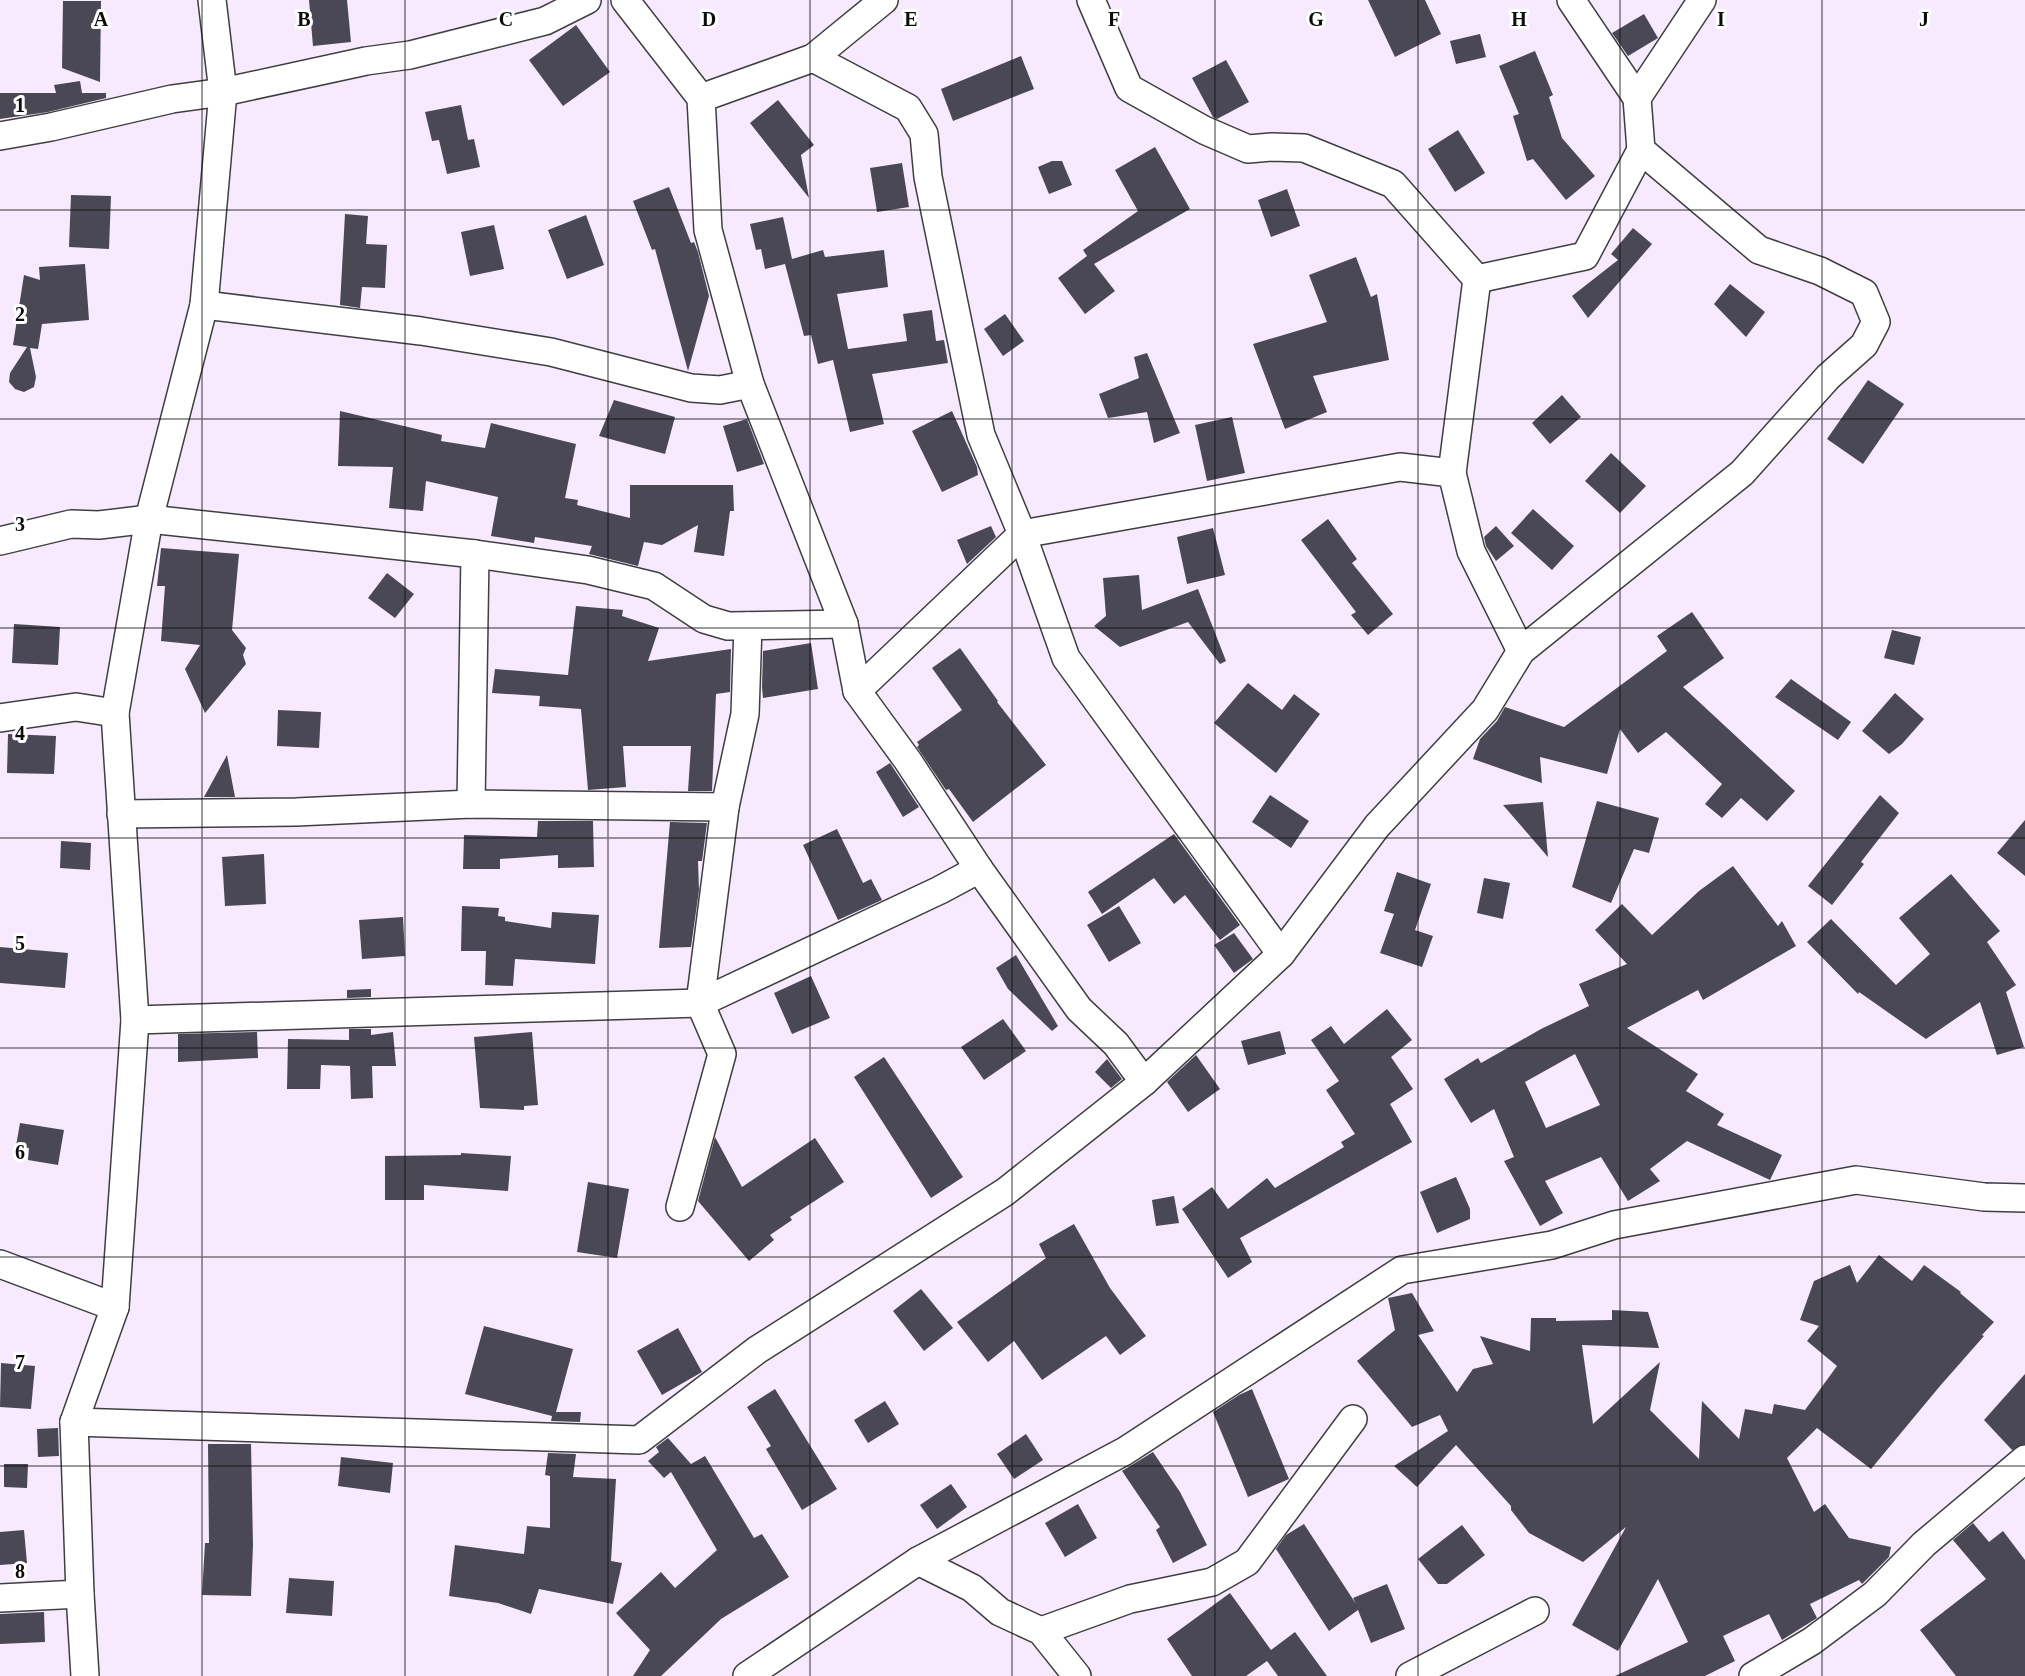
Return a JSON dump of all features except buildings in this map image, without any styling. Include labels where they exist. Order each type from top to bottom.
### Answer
[{"type":"street","points":[[84,1676],[75,1422],[115,1307],[135,1020],[115,713],[149,519],[204,305],[223,92],[212,0]]},
{"type":"street","points":[[0,136],[172,99],[223,92],[366,61],[410,55],[545,21],[586,0]]},
{"type":"street","points":[[625,0],[701,98],[708,230],[750,384],[844,624],[857,691],[908,761],[979,869],[1080,1009],[1116,1044],[1144,1082]]},
{"type":"street","points":[[701,98],[813,58],[884,0]]},
{"type":"street","points":[[1091,0],[1128,88],[1204,130],[1248,149],[1305,148],[1393,184],[1477,279],[1452,473],[1471,551],[1521,651]]},
{"type":"street","points":[[1477,279],[1585,256],[1641,150],[1637,98],[1571,0]]},
{"type":"street","points":[[1637,98],[1702,0]]},
{"type":"street","points":[[813,58],[908,108],[924,134],[928,177],[981,435],[1022,534],[1066,658],[1281,954]]},
{"type":"street","points":[[75,1422],[639,1440],[757,1350],[1005,1192],[1144,1082],[1281,954],[1377,826],[1485,710],[1521,651],[1742,473],[1828,377],[1864,345],[1876,322],[1864,293],[1820,272],[1759,250],[1641,150]]},
{"type":"street","points":[[204,305],[421,331],[551,352],[691,388],[720,390],[750,384]]},
{"type":"street","points":[[857,691],[1022,534],[1400,468],[1452,473]]},
{"type":"street","points":[[0,540],[71,524],[99,525],[149,519],[476,554],[617,576],[654,586],[704,619],[728,626],[844,624]]},
{"type":"street","points":[[471,804],[476,554]]},
{"type":"street","points":[[680,1207],[722,1054],[700,1003],[725,807],[745,714],[748,626]]},
{"type":"street","points":[[0,718],[76,707],[115,713]]},
{"type":"street","points":[[121,814],[296,812],[471,804],[725,807]]},
{"type":"street","points":[[135,1020],[700,1003],[940,890],[979,869]]},
{"type":"street","points":[[747,1676],[918,1561],[1125,1451],[1402,1270],[1552,1245],[1614,1225],[1856,1180],[1983,1197],[2025,1198]]},
{"type":"street","points":[[0,1264],[115,1307]]},
{"type":"street","points":[[1041,1631],[1130,1599],[1212,1582],[1247,1562],[1353,1419]]},
{"type":"street","points":[[1753,1676],[1812,1641],[1875,1594],[1924,1544],[2025,1459]]},
{"type":"street","points":[[918,1561],[972,1588],[1000,1612],[1041,1631],[1077,1676]]},
{"type":"street","points":[[0,1598],[80,1594]]},
{"type":"street","points":[[1410,1676],[1535,1611]]}]
